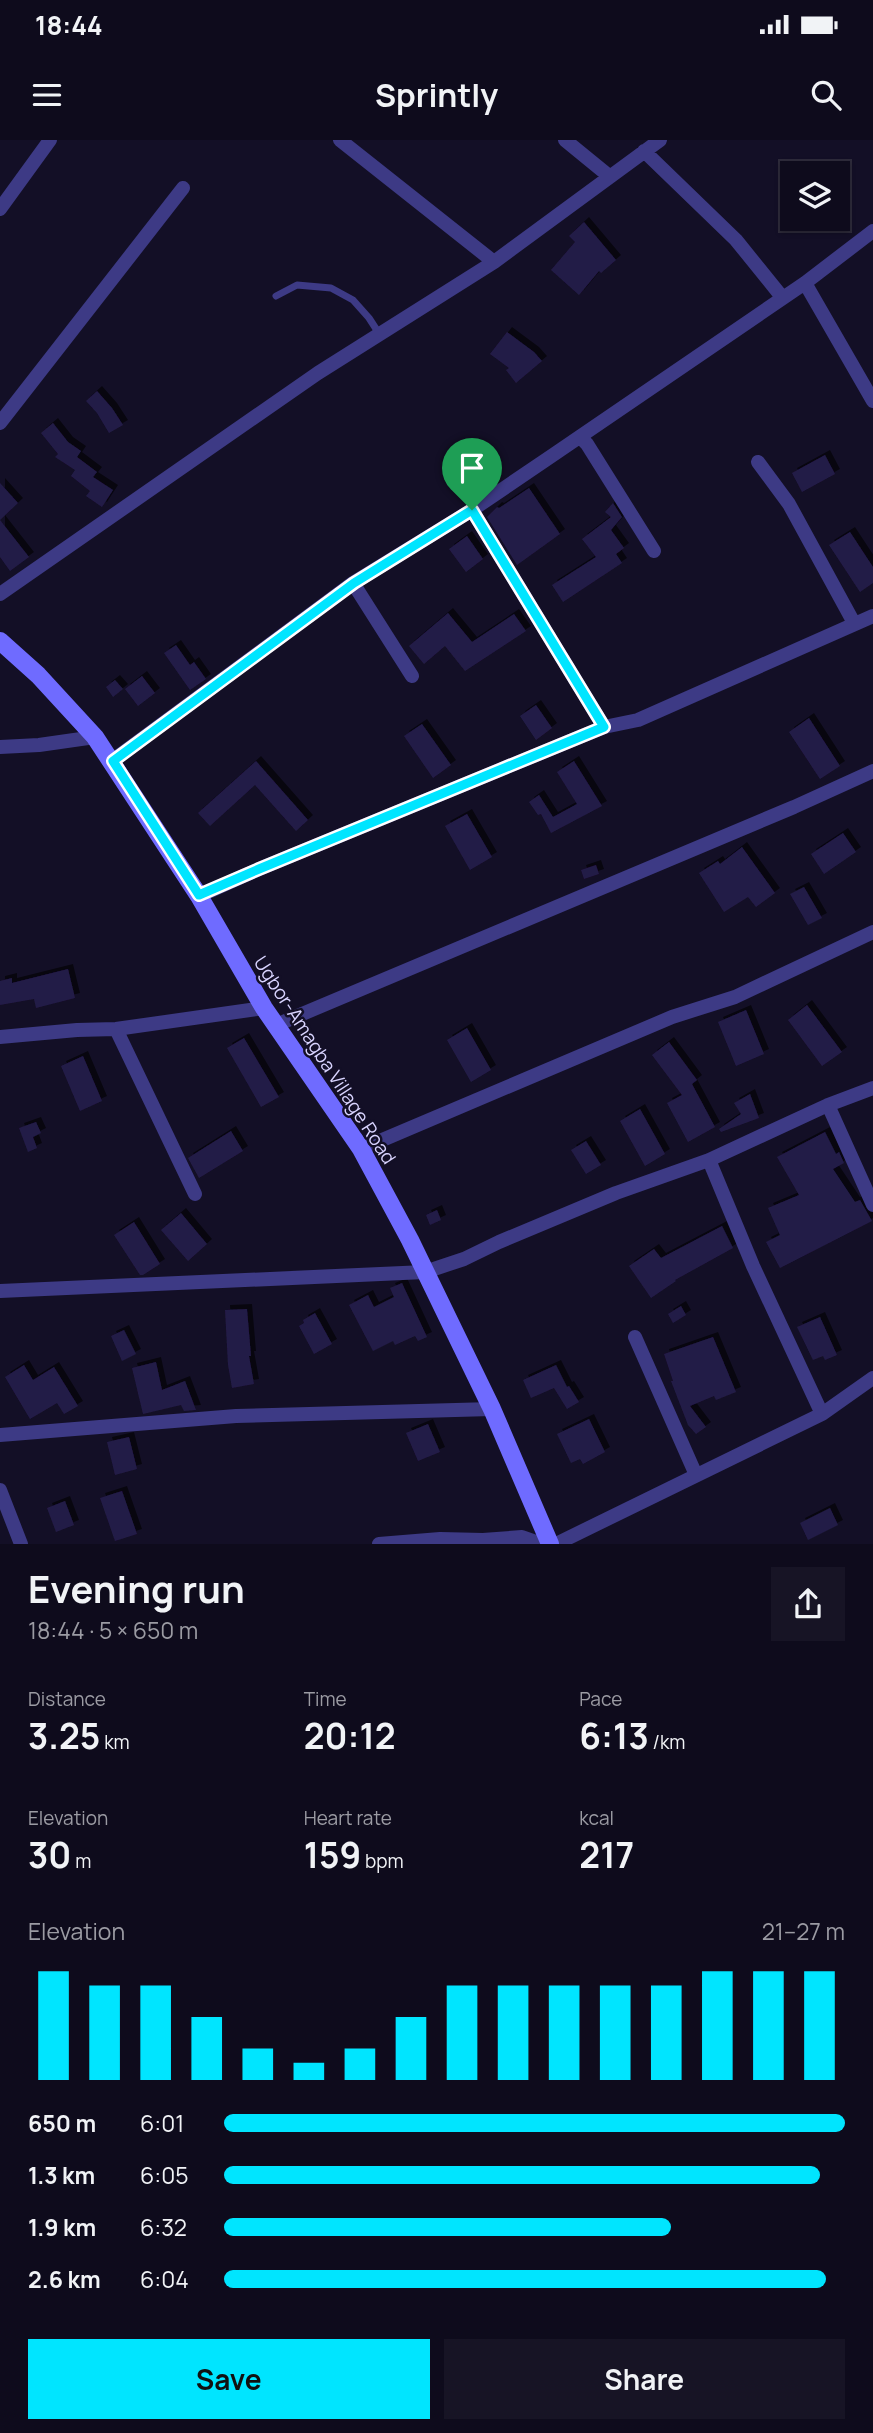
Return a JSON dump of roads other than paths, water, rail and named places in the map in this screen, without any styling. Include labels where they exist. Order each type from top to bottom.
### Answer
[{"type":"street","points":[[0,209],[50,140]]},
{"type":"street","points":[[340,140],[494,262]]},
{"type":"street","points":[[565,140],[609,176]]},
{"type":"street","points":[[0,594],[318,373],[494,262],[660,140]]},
{"type":"street","points":[[644,151],[736,240],[782,297]]},
{"type":"street","points":[[0,423],[183,188]]},
{"type":"street","points":[[113,761],[354,583],[472,510],[580,437],[805,283],[873,232]]},
{"type":"street","points":[[805,283],[873,401]]},
{"type":"street","points":[[580,437],[654,551]]},
{"type":"street","points":[[758,462],[789,504],[854,623]]},
{"type":"street","points":[[472,510],[604,727]]},
{"type":"street","points":[[354,583],[412,676]]},
{"type":"street","points":[[199,895],[604,727],[638,720],[873,616]]},
{"type":"street","name":"Ugbor-Amagba Village Road","points":[[0,641],[38,675],[96,737],[199,895],[264,1008],[362,1149],[410,1240],[492,1409],[550,1544]]},
{"type":"street","points":[[0,747],[96,737]]},
{"type":"street","points":[[276,1025],[794,807],[873,771]]},
{"type":"street","points":[[362,1149],[672,1017],[735,997],[873,932]]},
{"type":"street","points":[[0,1037],[116,1029],[264,1008]]},
{"type":"street","points":[[116,1029],[195,1194]]},
{"type":"street","points":[[0,1291],[425,1272],[464,1259],[616,1193],[709,1160],[828,1105],[873,1088]]},
{"type":"street","points":[[828,1105],[873,1205]]},
{"type":"street","points":[[709,1160],[753,1266],[822,1414]]},
{"type":"street","points":[[635,1337],[696,1475]]},
{"type":"street","points":[[556,1544],[822,1414],[873,1378]]},
{"type":"street","points":[[0,1435],[236,1416],[492,1409]]},
{"type":"street","points":[[0,1490],[21,1544]]},
{"type":"street","points":[[379,1544],[522,1537],[542,1544]]},
{"type":"lane","points":[[276,296],[297,285],[331,288],[353,300],[380,335]]}]
